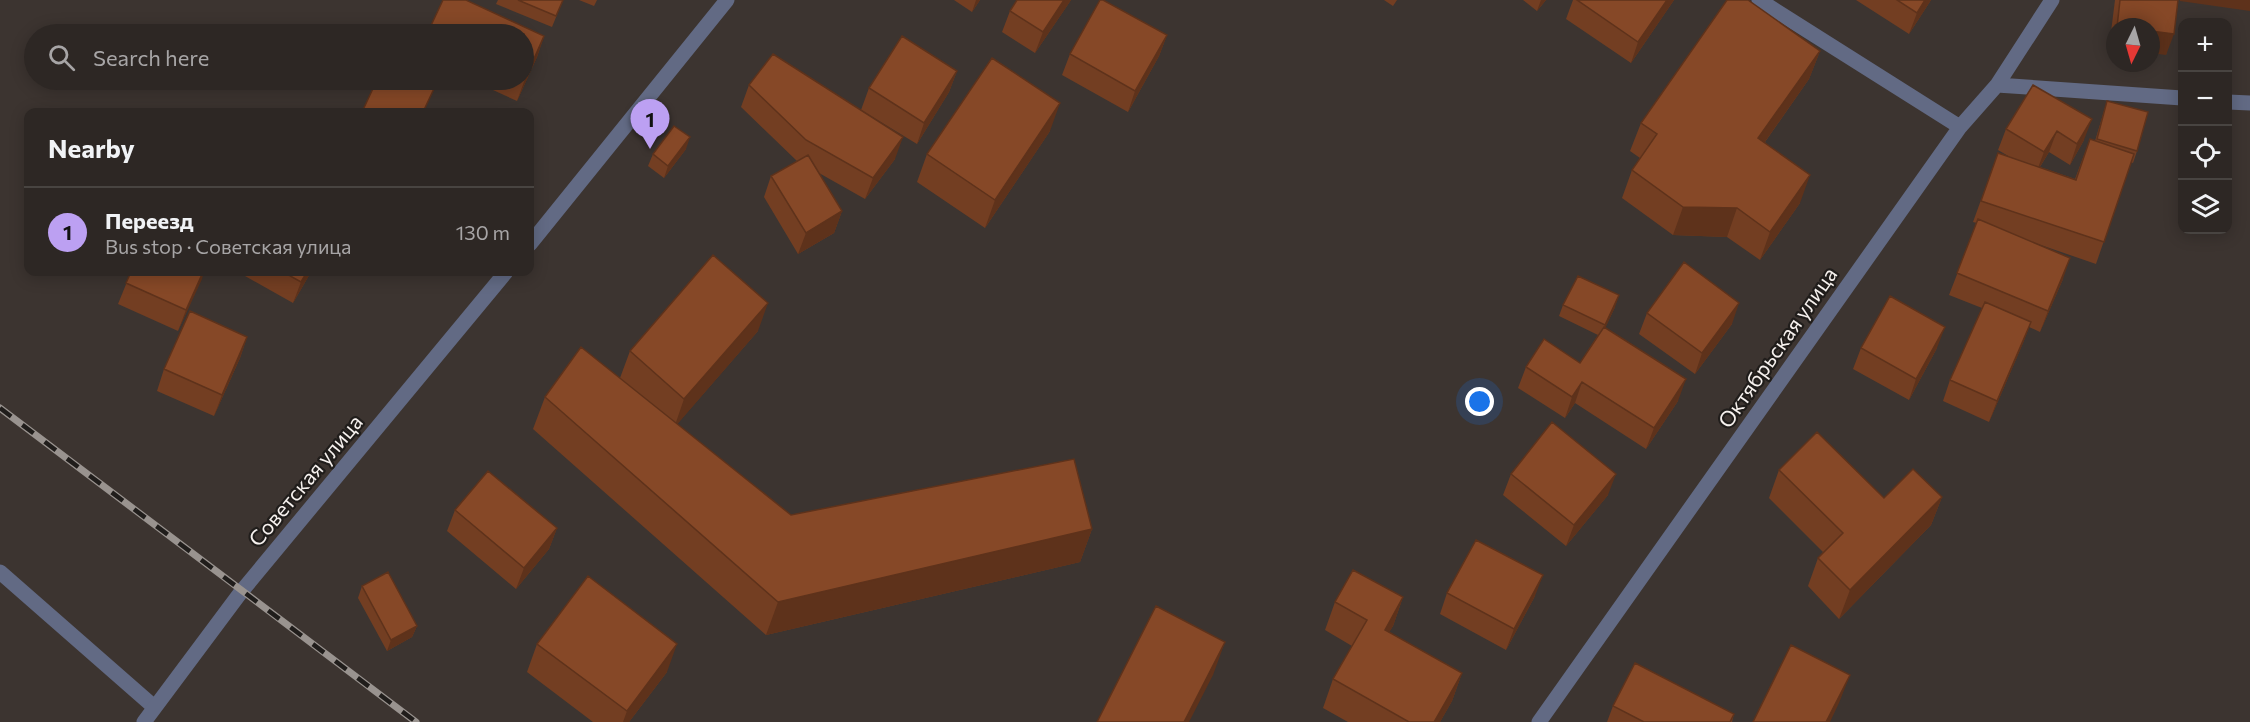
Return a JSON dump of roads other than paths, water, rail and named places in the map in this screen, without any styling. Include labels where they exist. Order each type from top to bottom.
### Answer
[{"type":"street","points":[[534,239],[727,0]]},
{"type":"street","points":[[1759,0],[1960,127]]},
{"type":"street","name":"Октябрьская улица","points":[[1539,722],[1960,127],[1997,85],[2052,0]]},
{"type":"street","points":[[1997,85],[2178,98]]},
{"type":"street","points":[[2232,102],[2250,103]]},
{"type":"street","name":"Советская улица","points":[[144,722],[153,706],[241,592],[503,276]]},
{"type":"street","points":[[0,572],[153,706]]},
{"type":"railway","points":[[0,408],[416,722]]},
{"type":"place","name":"Переезд","points":[[650,149]]}]
